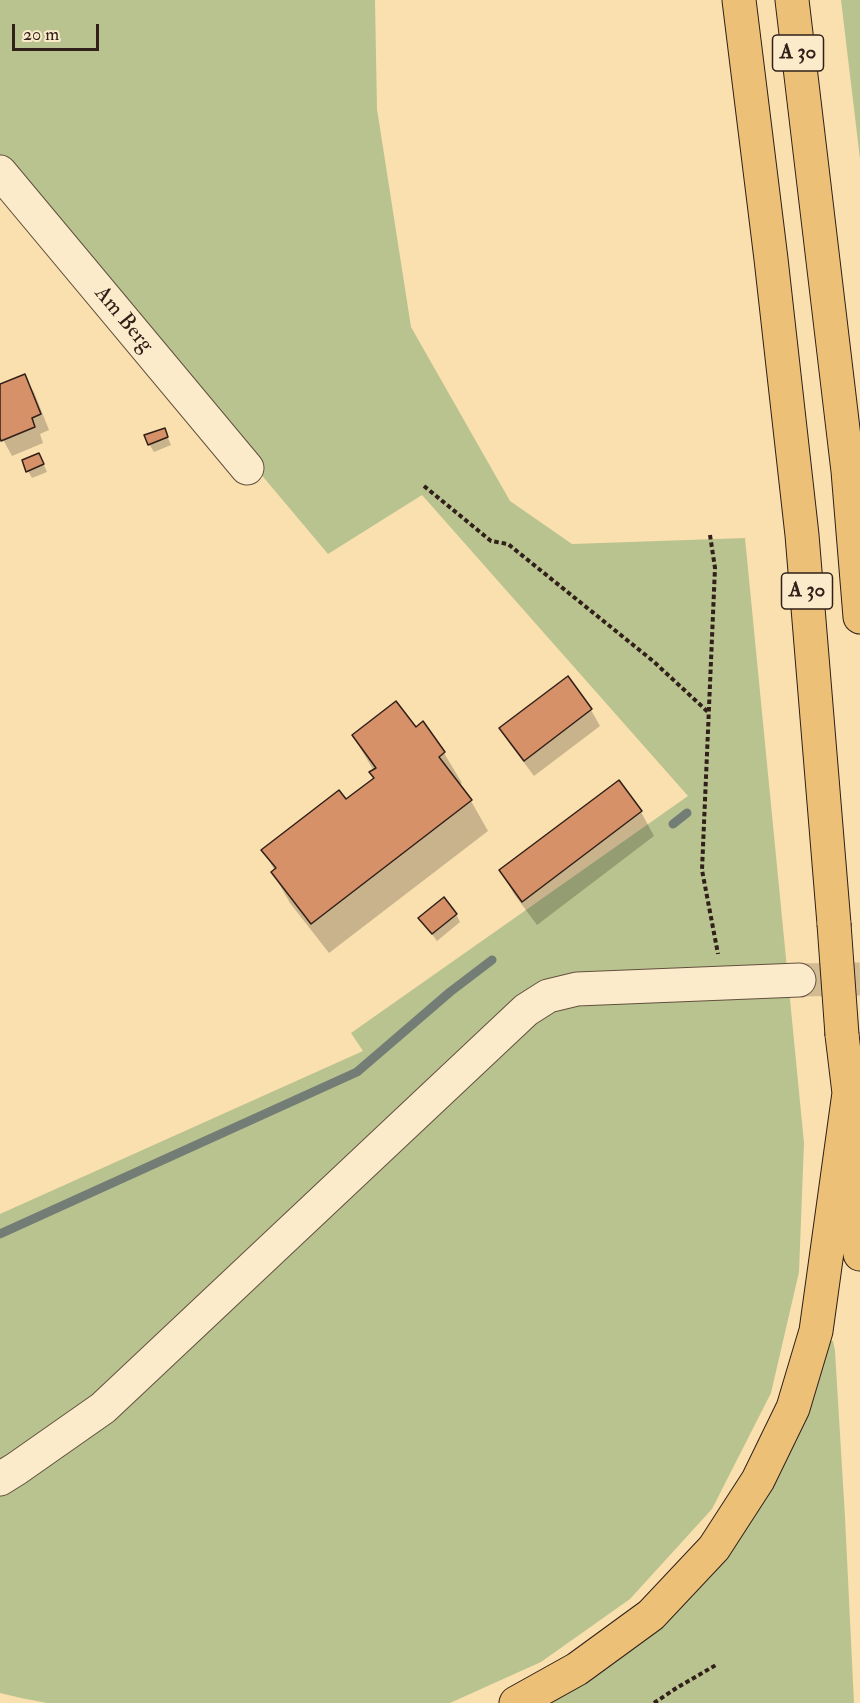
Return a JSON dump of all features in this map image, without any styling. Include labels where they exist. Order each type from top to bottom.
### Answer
[{"type":"highway","name":"A 30","points":[[739,0],[773,270],[802,535],[849,1093],[860,1254]]},
{"type":"highway","name":"A 30","points":[[792,0],[848,471],[860,617]]},
{"type":"highway","points":[[516,1703],[577,1669],[651,1615],[714,1548],[758,1480],[793,1408],[816,1331],[849,1093]]},
{"type":"street","name":"Am Berg","points":[[0,172],[247,468]]},
{"type":"street","points":[[0,1479],[103,1408],[526,1010],[548,996],[577,989],[799,980]]},
{"type":"path","points":[[424,486],[491,541],[508,544],[654,661],[709,713]]},
{"type":"path","points":[[710,535],[715,568],[702,870],[725,984]]},
{"type":"path","points":[[654,1703],[716,1665]]},
{"type":"green space","points":[[0,0],[375,0],[377,109],[411,327],[510,501],[572,544],[745,538],[804,1143],[799,1272],[771,1393],[712,1509],[630,1599],[541,1662],[450,1703],[47,1703],[0,1693],[0,1214],[363,1051],[351,1033],[688,796],[422,495],[328,554],[0,164]]},
{"type":"green space","points":[[841,0],[860,0],[860,159]]},
{"type":"green space","points":[[826,1340],[833,1341],[835,1351],[854,1703],[548,1703],[674,1614]]},
{"type":"building","points":[[25,374],[41,414],[32,418],[35,427],[1,441],[0,384]]},
{"type":"building","points":[[165,428],[168,437],[148,445],[144,435]]},
{"type":"building","points":[[39,453],[44,464],[26,472],[22,460]]},
{"type":"building","points":[[568,676],[592,709],[524,761],[499,728]]},
{"type":"building","points":[[396,701],[416,727],[423,721],[445,752],[439,757],[472,800],[311,924],[271,872],[276,868],[261,850],[339,790],[346,799],[374,778],[369,772],[376,768],[352,735]]},
{"type":"building","points":[[619,780],[642,811],[522,902],[499,870]]},
{"type":"building","points":[[444,897],[457,914],[432,934],[418,918]]},
{"type":"waterway","points":[[673,824],[687,813]]},
{"type":"waterway","points":[[0,1234],[357,1072],[450,992],[492,960]]},
{"type":"tunnel","points":[[799,980],[860,979]]}]
